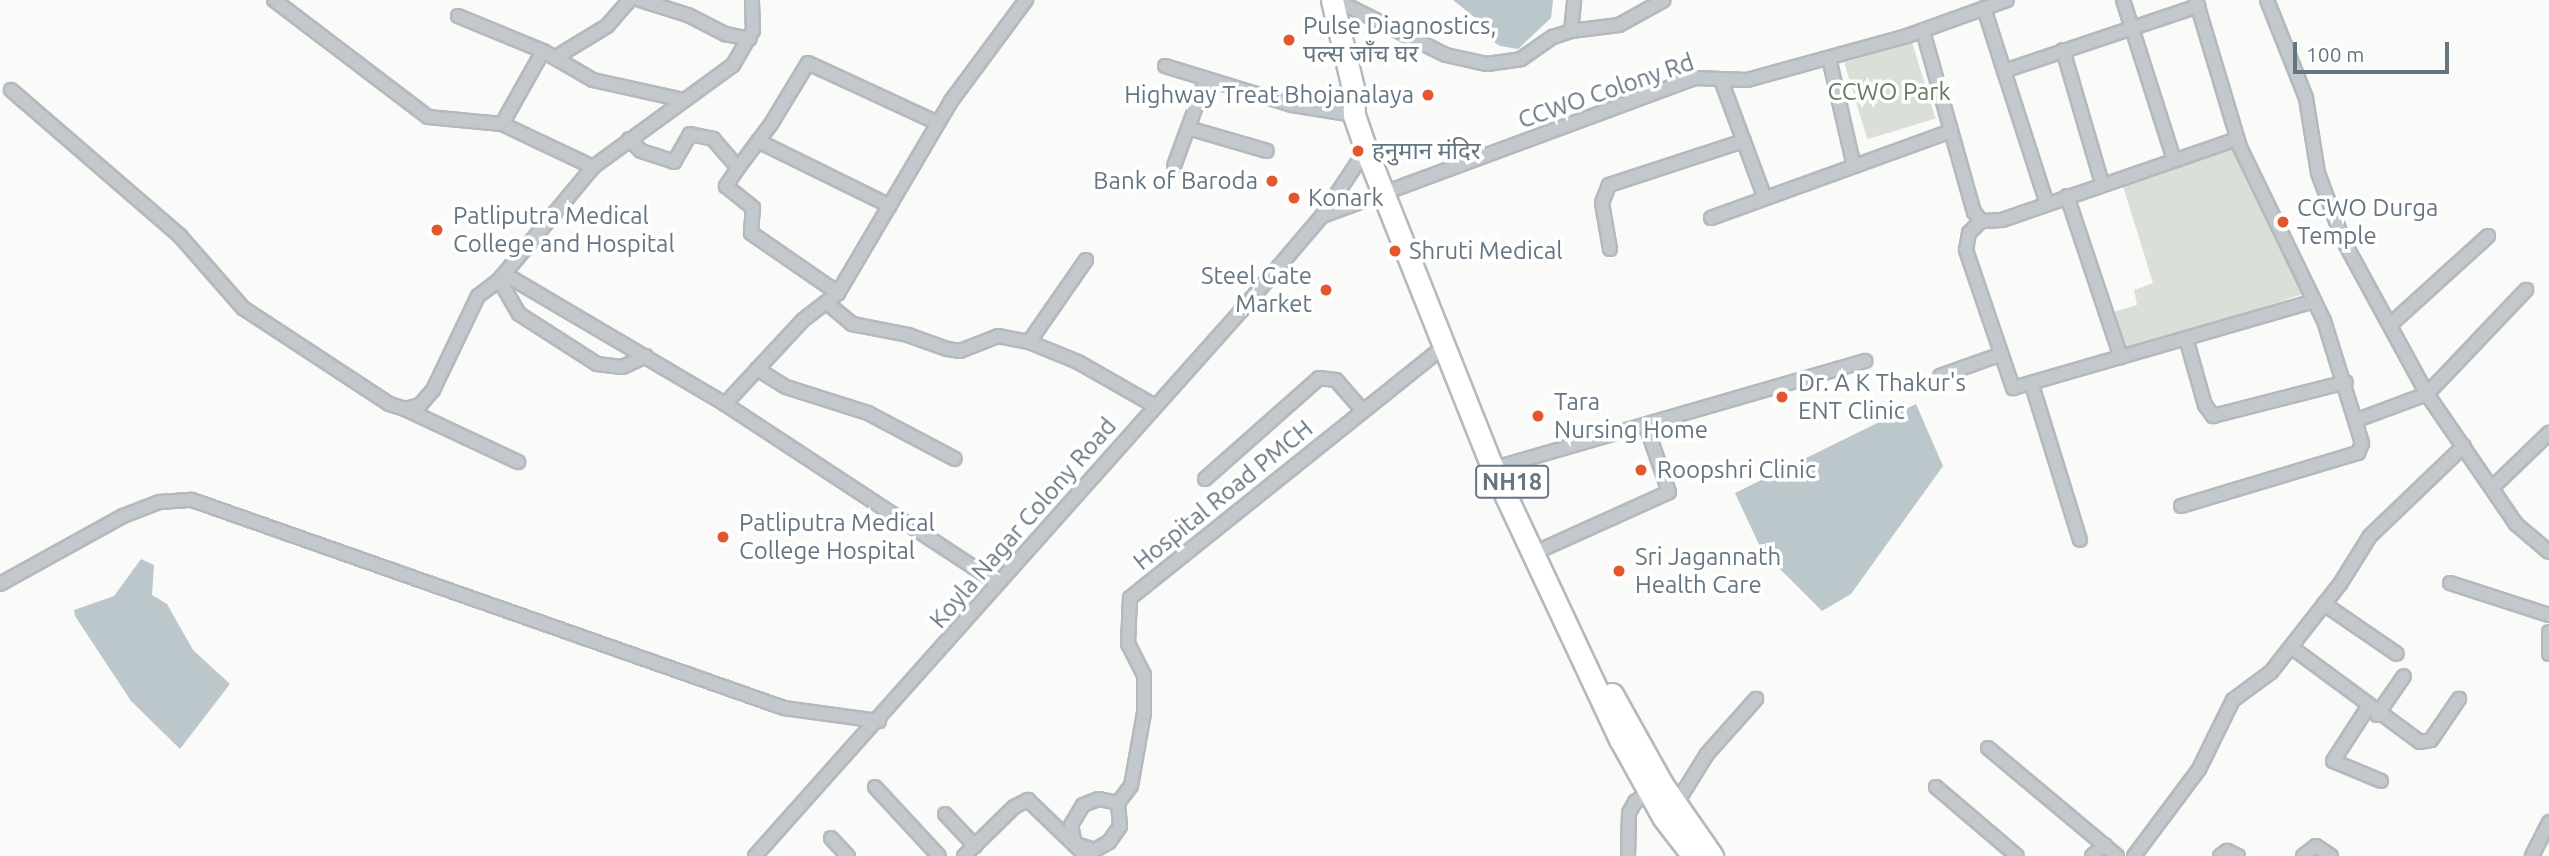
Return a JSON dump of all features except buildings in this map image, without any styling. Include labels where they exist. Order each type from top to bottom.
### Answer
[{"type":"highway","name":"NH18","points":[[1334,0],[1353,88],[1443,347],[1510,494],[1656,788],[1693,856]]},
{"type":"highway","name":"NH18","points":[[1353,88],[1354,115],[1366,150],[1387,192],[1505,465],[1510,494],[1543,549],[1583,640],[1656,788],[1676,804],[1712,856]]},
{"type":"street","points":[[274,0],[428,117],[502,124],[593,167]]},
{"type":"street","points":[[556,57],[607,26],[630,0]]},
{"type":"street","points":[[640,0],[688,15],[725,34],[750,39]]},
{"type":"street","points":[[405,409],[420,405],[433,390],[478,296],[499,280],[593,167],[733,65],[750,39],[751,0]]},
{"type":"street","points":[[725,404],[757,369],[838,293],[938,123],[1026,0]]},
{"type":"street","points":[[1334,0],[1446,55],[1487,64],[1521,59],[1553,37],[1571,31],[1619,25],[1664,0]]},
{"type":"street","points":[[1571,31],[1574,0]]},
{"type":"street","name":"CCWO Colony Rd","points":[[1387,192],[1695,78],[1747,80],[1923,31],[1986,5],[2007,0]]},
{"type":"street","points":[[2123,0],[2174,160]]},
{"type":"street","points":[[2267,0],[2306,98],[2326,201],[2427,394],[2516,524],[2549,552]]},
{"type":"street","points":[[2004,71],[2197,3],[2237,139],[2314,301],[2346,382],[2362,443],[2358,453],[2181,506]]},
{"type":"street","points":[[1986,5],[2004,71],[2047,204]]},
{"type":"street","points":[[458,16],[556,57],[593,80],[683,100]]},
{"type":"street","points":[[1923,31],[1974,212],[1981,221]]},
{"type":"street","points":[[2063,50],[2102,183]]},
{"type":"street","points":[[502,124],[543,51]]},
{"type":"street","points":[[1829,58],[1854,166]]},
{"type":"street","points":[[838,293],[751,233],[753,208],[726,186],[808,63],[938,123]]},
{"type":"street","points":[[1165,66],[1292,105],[1354,115]]},
{"type":"street","points":[[1174,166],[1206,79]]},
{"type":"street","points":[[1721,80],[1765,198]]},
{"type":"street","points":[[11,90],[180,236],[262,324],[389,404],[518,462]]},
{"type":"street","points":[[1188,128],[1267,151]]},
{"type":"street","points":[[1711,218],[1951,131]]},
{"type":"street","points":[[629,139],[641,151],[674,162],[690,135],[713,139],[738,168]]},
{"type":"street","points":[[2237,139],[2102,183],[2002,220],[1981,221],[1969,233],[1966,250],[2009,385],[2017,389],[2032,385],[2314,301]]},
{"type":"street","points":[[758,141],[890,206]]},
{"type":"street","points":[[1610,249],[1602,203],[1609,185],[1744,141]]},
{"type":"street","name":"Koyla Nagar Colony Road","points":[[755,856],[879,721],[997,583],[1322,216],[1366,150]]},
{"type":"street","name":"Koyla Nagar Colony Road","points":[[1322,216],[1387,192]]},
{"type":"street","points":[[2067,196],[2121,357]]},
{"type":"street","points":[[2391,324],[2488,236]]},
{"type":"street","points":[[1029,342],[1086,260]]},
{"type":"street","points":[[499,280],[528,285],[725,404],[997,583]]},
{"type":"street","points":[[499,280],[519,314],[597,364],[622,367],[646,356]]},
{"type":"street","points":[[2357,420],[2427,394],[2526,290]]},
{"type":"street","points":[[827,303],[852,324],[908,335],[947,349],[960,351],[998,335],[1029,342],[1079,362],[1155,406]]},
{"type":"street","points":[[2186,338],[2205,405],[2213,416],[2346,382]]},
{"type":"street","name":"Hospital Road PMCH","points":[[1118,803],[1130,786],[1144,713],[1144,675],[1128,644],[1130,598],[1443,347]]},
{"type":"street","points":[[1940,376],[1999,355]]},
{"type":"street","points":[[1505,465],[1865,361]]},
{"type":"street","points":[[757,369],[786,387],[868,413],[955,458]]},
{"type":"street","points":[[1205,479],[1319,378],[1336,380],[1362,410]]},
{"type":"street","points":[[2032,385],[2080,540]]},
{"type":"street","points":[[1543,549],[1669,492],[1646,426]]},
{"type":"street","points":[[2493,487],[2549,433]]},
{"type":"street","points":[[2134,856],[2193,777],[2233,699],[2266,677],[2324,604],[2376,529],[2464,446]]},
{"type":"street","points":[[0,584],[123,516],[160,502],[192,500],[784,708],[879,721]]},
{"type":"street","points":[[2450,583],[2549,615]]},
{"type":"street","points":[[2324,604],[2398,654]]},
{"type":"street","points":[[2549,632],[2549,654]]},
{"type":"street","points":[[2291,647],[2372,711],[2426,743],[2459,699]]},
{"type":"street","points":[[2381,781],[2333,761],[2372,711],[2404,676]]},
{"type":"street","points":[[1676,804],[1707,754],[1756,699]]},
{"type":"street","points":[[1988,748],[2117,856]]},
{"type":"street","points":[[875,787],[939,856]]},
{"type":"street","points":[[1936,787],[2017,856]]},
{"type":"street","points":[[1628,856],[1629,813],[1635,802],[1656,788]]},
{"type":"street","points":[[1099,799],[1118,803],[1120,826],[1109,842],[1095,850],[1076,844],[1070,825],[1083,805],[1099,799]]},
{"type":"street","points":[[964,856],[1014,807],[1028,800],[1086,856]]},
{"type":"street","points":[[945,814],[975,846]]},
{"type":"street","points":[[2532,856],[2549,822]]},
{"type":"street","points":[[831,838],[848,856]]},
{"type":"street","points":[[2092,856],[2105,845]]},
{"type":"street","points":[[2303,856],[2316,846],[2331,856]]},
{"type":"street","points":[[2220,856],[2227,851],[2238,856]]},
{"type":"green space","name":"CCWO Park","points":[[1912,42],[1935,119],[1867,139],[1844,63]]},
{"type":"green space","points":[[2231,147],[2303,294],[2124,353],[2110,313],[2137,305],[2134,290],[2153,283],[2122,183]]},
{"type":"shaded area","points":[[1453,0],[1553,0],[1551,18],[1518,49],[1500,46],[1483,35],[1479,21]]},
{"type":"shaded area","points":[[1916,404],[1943,466],[1851,594],[1822,611],[1762,551],[1735,493]]},
{"type":"shaded area","points":[[141,559],[154,565],[152,595],[167,604],[193,650],[230,684],[180,749],[131,701],[75,616],[74,610],[114,596]]},
{"type":"place","name":"Pulse Diagnostics, पल्स जाँच घर","points":[[1289,40]]},
{"type":"place","name":"Highway Treat Bhojanalaya","points":[[1428,95]]},
{"type":"place","name":"हनुमान मंदिर","points":[[1358,151]]},
{"type":"place","name":"Bank of Baroda","points":[[1272,181]]},
{"type":"place","name":"Konark","points":[[1294,198]]},
{"type":"place","name":"CCWO Durga Temple","points":[[2283,222]]},
{"type":"place","name":"Patliputra Medical College and Hospital","points":[[437,230]]},
{"type":"place","name":"Shruti Medical","points":[[1395,251]]},
{"type":"place","name":"Steel Gate Market","points":[[1326,290]]},
{"type":"place","name":"Dr. A K Thakur's ENT Clinic","points":[[1782,397]]},
{"type":"place","name":"Tara Nursing Home","points":[[1538,416]]},
{"type":"place","name":"Roopshri Clinic","points":[[1641,470]]},
{"type":"place","name":"Patliputra Medical College Hospital","points":[[723,537]]},
{"type":"place","name":"Sri Jagannath Health Care","points":[[1619,571]]}]
